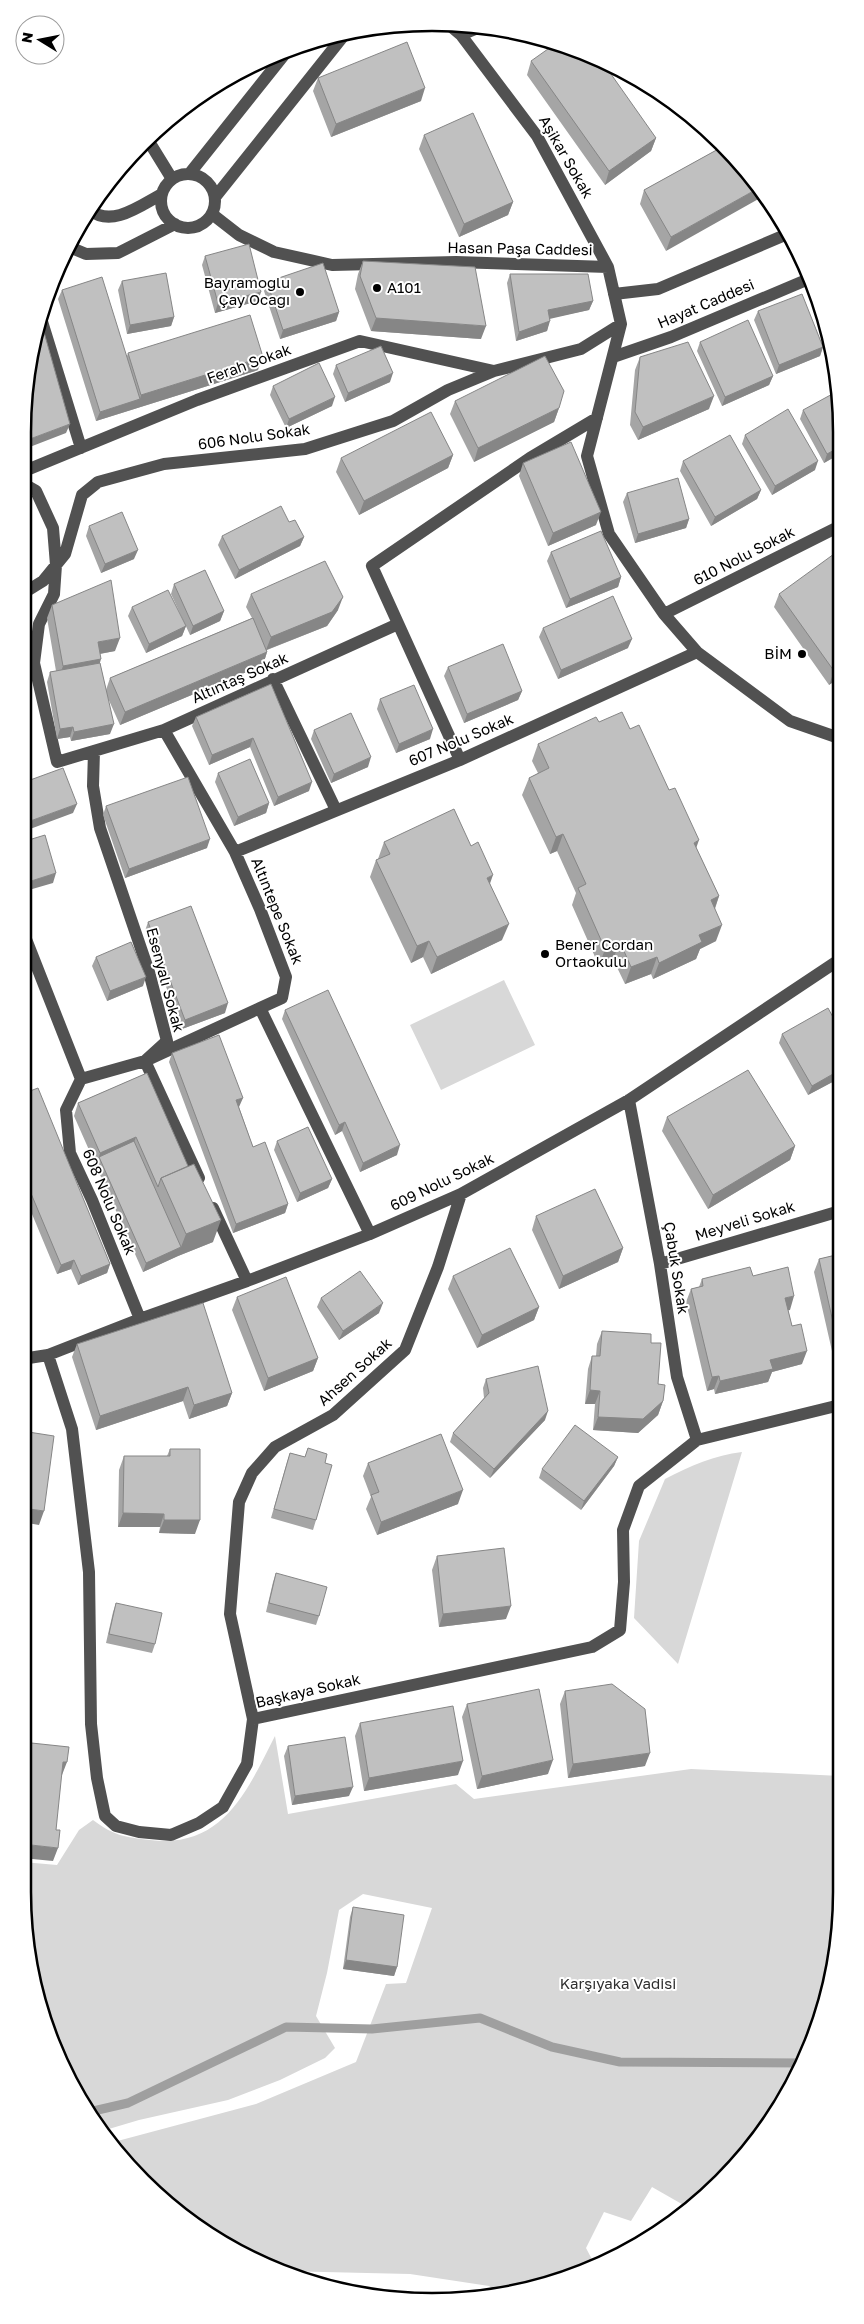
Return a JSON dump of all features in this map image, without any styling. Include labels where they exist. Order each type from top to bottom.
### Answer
[{"type":"street","name":"Aşikar Sokak","points":[[457,32],[537,136],[608,267]]},
{"type":"street","points":[[461,35],[466,33]]},
{"type":"street","points":[[162,194],[163,212],[175,224],[183,227],[200,226],[212,214],[216,196],[338,43]]},
{"type":"street","points":[[190,173],[278,62]]},
{"type":"street","points":[[152,146],[172,179]]},
{"type":"street","points":[[96,214],[115,218],[162,194],[172,179],[180,174],[190,173],[199,175],[212,187],[216,196]]},
{"type":"street","name":"Hasan Paşa Caddesi","points":[[212,214],[239,236],[274,252],[332,265],[456,262],[608,267],[621,324],[587,456],[609,534],[664,614],[697,652],[790,721],[833,735]]},
{"type":"street","points":[[76,249],[86,254],[118,253],[175,224]]},
{"type":"street","points":[[614,294],[658,289],[781,237]]},
{"type":"street","name":"Hayat Caddesi","points":[[612,357],[671,337],[803,281]]},
{"type":"street","name":"606 Nolu Sokak","points":[[31,588],[43,581],[65,554],[82,495],[98,482],[164,464],[305,449],[393,421],[448,390],[494,371],[581,349],[621,324]]},
{"type":"street","points":[[44,330],[81,448]]},
{"type":"street","name":"Ferah Sokak","points":[[31,468],[197,400],[360,341],[494,371]]},
{"type":"street","points":[[460,760],[372,566],[530,458],[597,418]]},
{"type":"street","name":"Altıntaş Sokak","points":[[31,488],[36,491],[53,528],[56,565],[54,594],[39,624],[34,663],[57,762],[164,730],[398,624]]},
{"type":"street","name":"610 Nolu Sokak","points":[[664,614],[833,530]]},
{"type":"street","name":"607 Nolu Sokak","points":[[235,852],[460,760],[697,652]]},
{"type":"street","points":[[274,679],[336,810]]},
{"type":"street","name":"Altıntepe Sokak","points":[[164,730],[235,852],[260,909],[286,977],[282,998],[260,1008]]},
{"type":"street","name":"Esenyalı Sokak","points":[[94,751],[93,786],[100,828],[149,972],[167,1041],[145,1061]]},
{"type":"street","points":[[31,953],[81,1079],[145,1061],[260,1008],[370,1234]]},
{"type":"street","name":"609 Nolu Sokak","points":[[31,1358],[48,1355],[140,1319],[247,1281],[370,1234],[461,1194],[629,1100],[833,964]]},
{"type":"street","points":[[145,1061],[247,1281]]},
{"type":"street","name":"608 Nolu Sokak","points":[[81,1079],[66,1110],[70,1153],[92,1200],[140,1319]]},
{"type":"street","name":"Çabuk Sokak","points":[[629,1100],[660,1264],[677,1377],[697,1440]]},
{"type":"street","name":"Ahsen Sokak","points":[[253,1719],[230,1614],[239,1502],[252,1473],[275,1447],[333,1415],[405,1350],[438,1267],[461,1194]]},
{"type":"street","name":"Meyveli Sokak","points":[[660,1264],[833,1213]]},
{"type":"street","name":"Başkaya Sokak","points":[[48,1355],[73,1438],[89,1572],[91,1724],[105,1816],[116,1826],[139,1832],[171,1835],[199,1823],[222,1807],[247,1764],[253,1719],[592,1647],[620,1630],[624,1582],[623,1530],[638,1486],[697,1440]]},
{"type":"street","points":[[697,1440],[833,1407]]},
{"type":"green space","points":[[504,980],[535,1045],[441,1090],[410,1025]]},
{"type":"green space","points":[[742,1452],[678,1664],[634,1618],[639,1541],[665,1479],[703,1462]]},
{"type":"green space","name":"Karşıyaka Vadisi","points":[[275,1736],[288,1814],[456,1784],[474,1799],[691,1769],[833,1776],[832,1918],[825,1970],[819,1996],[802,2045],[779,2092],[765,2115],[733,2156],[683,2204],[652,2187],[631,2221],[604,2212],[586,2248],[592,2259],[536,2279],[510,2285],[491,2288],[410,2274],[305,2272],[255,2251],[209,2225],[168,2193],[118,2141],[256,2104],[356,2062],[386,1984],[406,1983],[432,1908],[363,1894],[339,1910],[327,1973],[316,2016],[335,2048],[325,2058],[280,2080],[228,2100],[139,2120],[109,2129],[85,2092],[73,2069],[62,2045],[45,1996],[39,1970],[32,1918],[31,1863],[57,1865],[79,1830],[93,1820],[114,1833],[134,1838],[175,1840],[196,1835],[214,1826],[229,1812],[254,1777]]},
{"type":"building","points":[[407,42],[425,88],[336,124],[318,78]]},
{"type":"building","points":[[548,49],[585,62],[611,74],[656,138],[609,171],[531,61]]},
{"type":"building","points":[[473,113],[513,202],[464,224],[424,135]]},
{"type":"building","points":[[716,150],[753,192],[671,237],[644,190]]},
{"type":"building","points":[[249,244],[261,292],[218,303],[205,256]]},
{"type":"building","points":[[363,261],[475,267],[486,326],[376,318],[360,276]]},
{"type":"building","points":[[323,263],[339,312],[283,330],[267,282]]},
{"type":"building","points":[[166,273],[174,317],[130,325],[122,281]]},
{"type":"building","points":[[510,274],[588,274],[593,301],[548,310],[550,321],[519,332]]},
{"type":"building","points":[[102,277],[140,399],[100,412],[62,290]]},
{"type":"building","points":[[802,294],[823,347],[779,365],[758,311]]},
{"type":"building","points":[[250,315],[263,357],[141,395],[128,353]]},
{"type":"building","points":[[748,320],[773,376],[725,397],[700,342]]},
{"type":"building","points":[[44,332],[70,424],[31,439],[35,380]]},
{"type":"building","points":[[688,342],[714,396],[643,427],[635,412],[640,357]]},
{"type":"building","points":[[381,346],[393,373],[348,393],[336,365]]},
{"type":"building","points":[[545,356],[564,391],[559,408],[478,448],[455,401]]},
{"type":"building","points":[[319,363],[335,397],[289,419],[273,386]]},
{"type":"building","points":[[831,395],[833,451],[827,454],[803,410]]},
{"type":"building","points":[[788,409],[818,461],[775,486],[745,435]]},
{"type":"building","points":[[431,412],[453,455],[364,501],[341,458]]},
{"type":"building","points":[[730,435],[761,490],[715,517],[683,461]]},
{"type":"building","points":[[571,442],[601,512],[553,533],[523,463]]},
{"type":"building","points":[[678,478],[689,519],[638,534],[627,493]]},
{"type":"building","points":[[281,506],[289,522],[295,520],[304,537],[239,570],[222,536]]},
{"type":"building","points":[[122,512],[138,550],[105,564],[89,526]]},
{"type":"building","points":[[601,531],[621,577],[570,599],[551,552]]},
{"type":"building","points":[[833,555],[833,670],[779,594]]},
{"type":"building","points":[[325,561],[343,597],[332,612],[271,637],[251,594]]},
{"type":"building","points":[[205,570],[224,611],[193,626],[174,584]]},
{"type":"building","points":[[111,580],[120,638],[98,642],[101,659],[63,666],[52,605]]},
{"type":"building","points":[[168,590],[186,626],[149,644],[132,607]]},
{"type":"building","points":[[613,596],[632,639],[561,670],[543,628]]},
{"type":"building","points":[[253,618],[267,652],[125,712],[110,678]]},
{"type":"building","points":[[503,644],[522,691],[467,714],[448,667]]},
{"type":"building","points":[[100,663],[114,724],[74,732],[73,727],[60,729],[50,672]]},
{"type":"building","points":[[271,684],[312,782],[278,797],[253,738],[212,755],[196,717]]},
{"type":"building","points":[[414,685],[433,729],[399,744],[380,699]]},
{"type":"building","points":[[622,712],[630,729],[639,725],[669,790],[675,788],[699,840],[694,843],[719,896],[711,900],[722,925],[699,935],[702,942],[659,963],[657,957],[631,967],[620,942],[605,949],[578,888],[586,884],[563,834],[556,837],[529,778],[549,768],[538,744],[596,717],[599,722]]},
{"type":"building","points":[[351,713],[371,757],[334,774],[314,730]]},
{"type":"building","points":[[250,759],[269,803],[238,817],[218,773]]},
{"type":"building","points":[[63,768],[77,804],[31,821],[31,780]]},
{"type":"building","points":[[188,777],[210,839],[129,869],[106,806]]},
{"type":"building","points":[[454,809],[471,846],[478,842],[493,875],[487,878],[509,924],[437,957],[429,941],[417,946],[376,860],[390,854],[384,842]]},
{"type":"building","points":[[45,835],[56,873],[31,881],[31,839]]},
{"type":"building","points":[[191,906],[228,1003],[185,1020],[148,922]]},
{"type":"building","points":[[131,942],[146,977],[110,991],[96,957]]},
{"type":"building","points":[[328,990],[400,1145],[363,1163],[345,1122],[339,1125],[285,1010]]},
{"type":"building","points":[[828,1008],[833,1017],[833,1074],[812,1086],[782,1034]]},
{"type":"building","points":[[219,1035],[243,1098],[236,1100],[253,1147],[265,1142],[288,1204],[236,1224],[172,1053]]},
{"type":"building","points":[[748,1070],[795,1146],[713,1195],[667,1117]]},
{"type":"building","points":[[147,1073],[188,1166],[161,1178],[158,1187],[136,1137],[100,1153],[78,1103]]},
{"type":"building","points":[[38,1088],[110,1264],[81,1276],[74,1260],[61,1265],[31,1193],[31,1091]]},
{"type":"building","points":[[308,1127],[332,1179],[300,1193],[277,1141]]},
{"type":"building","points":[[134,1141],[181,1247],[146,1263],[99,1157]]},
{"type":"building","points":[[194,1164],[221,1220],[186,1234],[161,1178]]},
{"type":"building","points":[[595,1189],[623,1248],[563,1276],[536,1216]]},
{"type":"building","points":[[510,1248],[539,1307],[482,1335],[453,1276]]},
{"type":"building","points":[[833,1256],[833,1322],[819,1259]]},
{"type":"building","points":[[750,1267],[753,1276],[788,1267],[794,1296],[785,1298],[792,1326],[801,1324],[807,1351],[770,1360],[773,1369],[720,1381],[719,1376],[712,1377],[691,1289],[703,1286],[702,1279]]},
{"type":"building","points":[[360,1271],[383,1303],[343,1331],[321,1298]]},
{"type":"building","points":[[286,1277],[318,1358],[268,1378],[237,1297]]},
{"type":"building","points":[[203,1303],[232,1393],[194,1405],[188,1387],[100,1416],[77,1344]]},
{"type":"building","points":[[602,1331],[651,1334],[651,1343],[661,1343],[658,1384],[665,1385],[663,1401],[643,1419],[598,1417],[600,1391],[590,1390],[592,1356],[600,1356]]},
{"type":"building","points":[[538,1366],[548,1411],[494,1469],[453,1433],[489,1393],[486,1379]]},
{"type":"building","points":[[575,1425],[618,1457],[584,1501],[542,1469]]},
{"type":"building","points":[[31,1432],[54,1436],[44,1511],[31,1509]]},
{"type":"building","points":[[441,1434],[463,1490],[381,1522],[371,1495],[379,1492],[368,1463]]},
{"type":"building","points":[[308,1448],[327,1454],[325,1463],[332,1465],[316,1520],[274,1509],[290,1453],[305,1457]]},
{"type":"building","points":[[170,1449],[200,1449],[200,1520],[164,1520],[164,1514],[123,1513],[124,1456],[170,1456]]},
{"type":"building","points":[[504,1548],[511,1606],[443,1614],[437,1556]]},
{"type":"building","points":[[276,1573],[327,1587],[319,1616],[269,1603]]},
{"type":"building","points":[[116,1603],[162,1613],[155,1644],[109,1634]]},
{"type":"building","points":[[612,1684],[645,1709],[650,1753],[573,1764],[565,1691]]},
{"type":"building","points":[[539,1689],[553,1760],[482,1776],[467,1704]]},
{"type":"building","points":[[453,1706],[463,1761],[369,1778],[360,1723]]},
{"type":"building","points":[[345,1737],[353,1787],[295,1796],[288,1746]]},
{"type":"building","points":[[31,1743],[69,1747],[67,1762],[63,1762],[56,1830],[60,1830],[58,1848],[31,1845]]},
{"type":"building","points":[[353,1907],[404,1915],[397,1967],[346,1960]]},
{"type":"waterway","points":[[96,2110],[128,2103],[286,2027],[372,2029],[480,2018],[552,2047],[620,2062],[794,2063]]},
{"type":"place","name":"A101","points":[[377,288]]},
{"type":"place","name":"Bayramoğlu Çay Ocağı","points":[[300,292]]},
{"type":"place","name":"BİM","points":[[802,654]]},
{"type":"place","name":"Bener Cordan Ortaokulu","points":[[545,954]]}]
